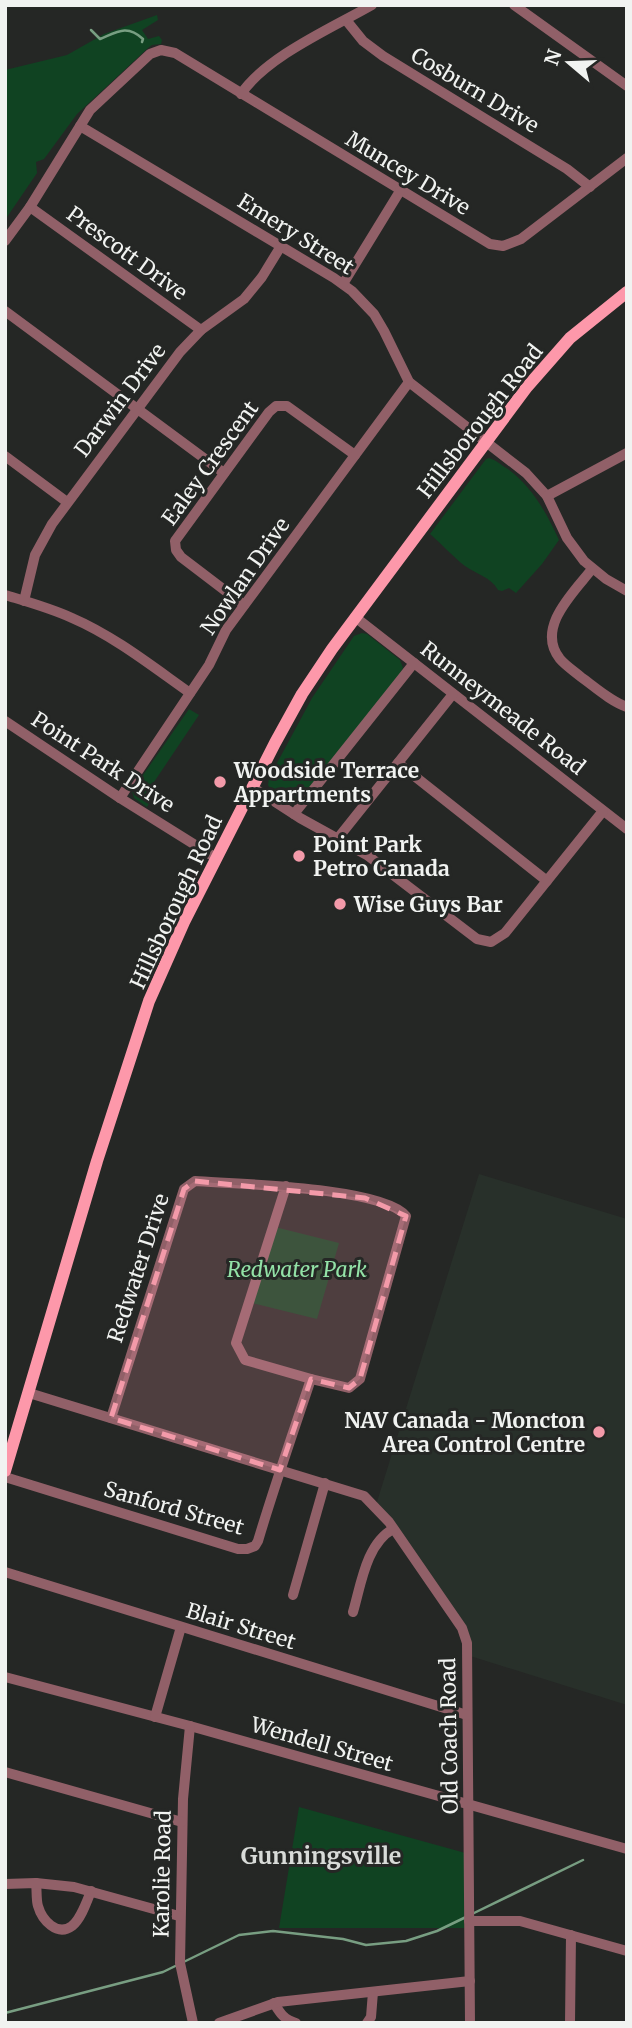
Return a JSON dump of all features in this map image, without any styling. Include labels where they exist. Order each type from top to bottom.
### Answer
[{"type":"main road","name":"Hillsborough Road","points":[[5,1471],[97,1161],[149,1002],[175,941],[252,787],[302,694],[355,617],[527,387],[558,350],[595,316],[627,292]]},
{"type":"street","points":[[241,94],[251,79],[273,62],[372,5]]},
{"type":"street","points":[[514,5],[627,86]]},
{"type":"street","name":"Cosburn Drive","points":[[346,20],[363,41],[383,57],[567,169],[590,187]]},
{"type":"street","name":"Muncey Drive","points":[[80,126],[95,105],[150,54],[164,49],[175,53],[479,239],[497,246],[508,245],[521,239],[627,158]]},
{"type":"street","points":[[5,241],[80,126]]},
{"type":"street","name":"Emery Street","points":[[80,126],[343,284],[369,307],[410,382],[526,473],[547,496],[572,545],[592,569],[627,591]]},
{"type":"street","points":[[343,284],[400,191]]},
{"type":"street","name":"Prescott Drive","points":[[30,206],[201,330]]},
{"type":"street","name":"Darwin Drive","points":[[24,601],[35,555],[67,502],[180,352],[201,330],[249,293],[281,246]]},
{"type":"street","points":[[5,310],[224,473]]},
{"type":"street","name":"Nowlan Drive","points":[[120,798],[209,665],[226,630],[410,382]]},
{"type":"street","name":"Ealey Crescent","points":[[244,605],[181,557],[175,546],[180,532],[272,408],[280,405],[289,407],[355,455]]},
{"type":"street","points":[[547,496],[627,453]]},
{"type":"street","points":[[5,456],[67,502]]},
{"type":"street","points":[[592,569],[556,618],[553,646],[558,657],[567,666],[612,700],[627,706]]},
{"type":"street","points":[[5,595],[53,610],[95,629],[190,693]]},
{"type":"street","name":"Runneymeade Road","points":[[355,617],[627,829]]},
{"type":"street","points":[[295,814],[414,663]]},
{"type":"street","points":[[338,838],[453,694]]},
{"type":"street","name":"Point Park Drive","points":[[5,721],[216,858]]},
{"type":"street","points":[[398,763],[547,881]]},
{"type":"street","points":[[252,787],[367,855],[467,932],[482,941],[491,942],[505,933],[603,811]]},
{"type":"street","name":"Redwater Drive","points":[[111,1418],[184,1189],[195,1181],[286,1186],[365,1198],[400,1209],[406,1216],[360,1378],[349,1388],[311,1379],[245,1360],[236,1343],[286,1186]]},
{"type":"street","points":[[280,1470],[311,1379]]},
{"type":"street","name":"Old Coach Road","points":[[30,1393],[364,1496],[389,1522],[462,1628],[467,1643],[470,2023]]},
{"type":"street","name":"Sanford Street","points":[[5,1477],[238,1549],[247,1549],[258,1541],[280,1470]]},
{"type":"street","points":[[293,1595],[325,1483]]},
{"type":"street","points":[[354,1612],[368,1559],[386,1533],[393,1530]]},
{"type":"street","name":"Blair Street","points":[[5,1572],[467,1715]]},
{"type":"street","points":[[155,1717],[181,1627]]},
{"type":"street","name":"Wendell Street","points":[[5,1677],[627,1849]]},
{"type":"street","name":"Karolie Road","points":[[190,1726],[182,1822],[179,1916],[180,1963],[193,2023]]},
{"type":"street","points":[[5,1772],[182,1822]]},
{"type":"street","points":[[5,1884],[36,1883],[74,1887],[179,1916]]},
{"type":"street","points":[[36,1883],[38,1906],[48,1925],[59,1930],[72,1926],[86,1907],[91,1891]]},
{"type":"street","points":[[469,1921],[520,1921],[627,1951]]},
{"type":"street","points":[[570,2023],[571,1935]]},
{"type":"street","points":[[219,2023],[274,2003],[470,1981]]},
{"type":"street","points":[[367,2023],[371,2017],[373,1992]]},
{"type":"street","points":[[274,2003],[282,2015],[296,2023]]},
{"type":"street","points":[[252,2023],[256,2010]]},
{"type":"highlighted area","points":[[195,1181],[365,1198],[406,1216],[360,1379],[349,1388],[311,1379],[280,1470],[111,1418],[184,1189]]},
{"type":"shaded area","points":[[479,1174],[627,1219],[627,1705],[467,1655],[467,1643],[376,1505]]},
{"type":"green space","points":[[157,15],[158,20],[142,30],[148,39],[159,36],[161,44],[148,48],[77,114],[44,159],[36,162],[37,173],[5,220],[5,70],[67,55],[104,34]]},
{"type":"green space","points":[[489,458],[508,469],[532,492],[559,540],[516,593],[509,588],[498,590],[487,579],[469,569],[430,534]]},
{"type":"green space","points":[[362,633],[400,660],[403,668],[393,687],[299,802],[290,802],[271,790],[268,785],[269,778],[312,698],[354,636]]},
{"type":"green space","points":[[189,709],[199,715],[148,791],[153,796],[147,807],[134,798],[132,791]]},
{"type":"green space","name":"Redwater Park","points":[[275,1227],[339,1243],[317,1319],[252,1303]]},
{"type":"green space","points":[[299,1807],[469,1854],[469,1928],[279,1928]]},
{"type":"waterway","points":[[91,30],[100,39],[117,32],[132,32],[143,39],[142,42]]},
{"type":"waterway","points":[[472,1914],[583,1860]]},
{"type":"waterway","points":[[5,2013],[163,1972],[239,1935],[273,1931],[343,1939],[366,1945],[406,1941],[437,1931],[466,1917]]},
{"type":"place","name":"Woodside Terrace Appartments","points":[[220,782]]},
{"type":"place","name":"Point Park Petro Canada","points":[[299,856]]},
{"type":"place","name":"Wise Guys Bar","points":[[340,904]]},
{"type":"place","name":"NAV Canada - Moncton Area Control Centre","points":[[599,1432]]},
{"type":"district","name":"Gunningsville","points":[[321,1855]]}]
